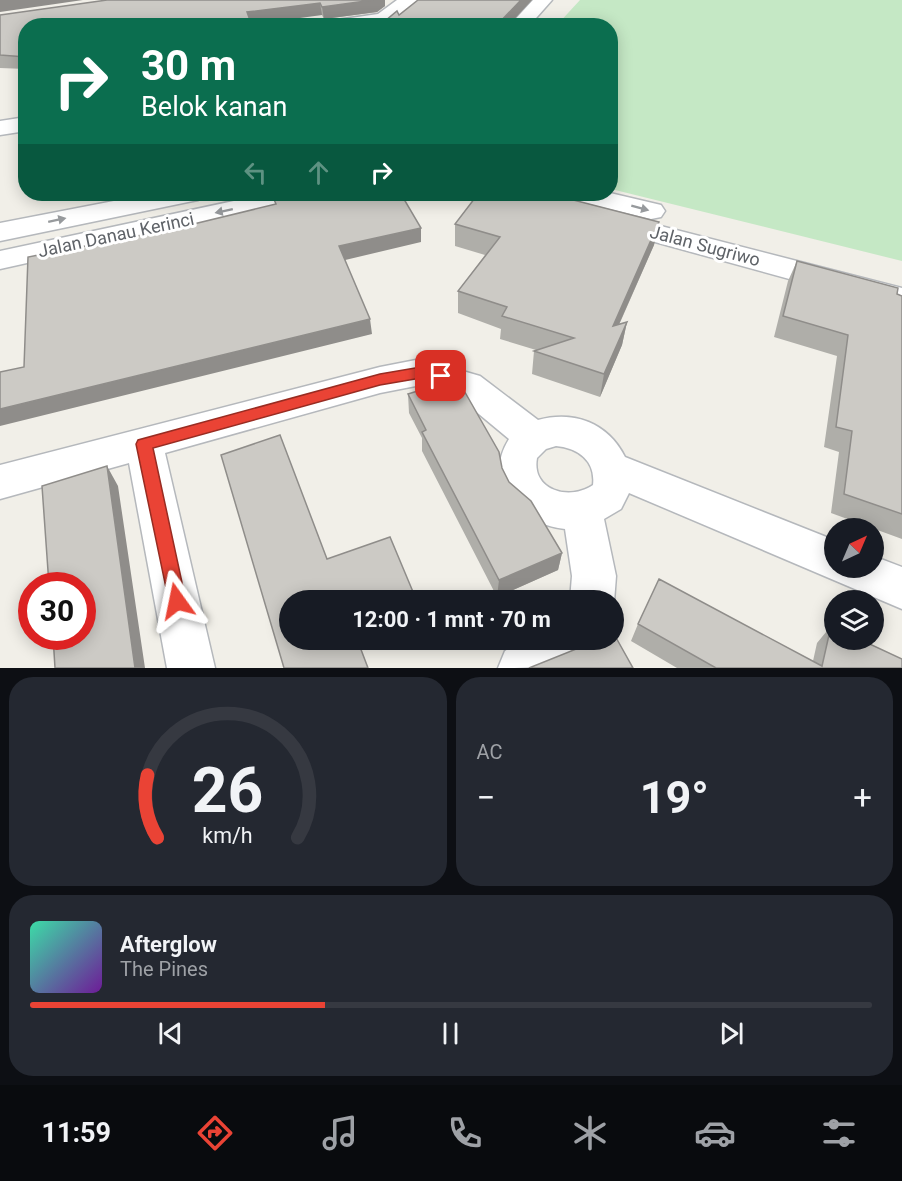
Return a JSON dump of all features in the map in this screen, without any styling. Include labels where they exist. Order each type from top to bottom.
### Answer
[{"type":"street","points":[[383,18],[409,0]]},
{"type":"street","points":[[530,18],[551,4]]},
{"type":"street","points":[[0,128],[18,125]]},
{"type":"street","name":"Jalan Danau Kerinci","points":[[0,232],[153,201]]},
{"type":"street","name":"Jalan Danau Kerinci","points":[[0,260],[269,201]]},
{"type":"street","name":"Jalan Sugriwo","points":[[611,201],[902,276]]},
{"type":"street","name":"Jalan Sugriwo","points":[[555,206],[902,299]]},
{"type":"street","points":[[0,482],[380,380],[421,372],[468,385],[532,437]]},
{"type":"street","points":[[556,431],[581,434],[602,449],[613,469],[612,487],[601,502],[582,511],[554,510],[530,496],[517,476],[518,454],[532,437],[556,431]]},
{"type":"street","points":[[144,444],[190,668]]},
{"type":"street","points":[[613,469],[824,556]]},
{"type":"street","points":[[582,511],[594,576],[593,590]]},
{"type":"street","points":[[878,578],[902,588]]},
{"type":"street","points":[[522,668],[549,650]]},
{"type":"green space","points":[[580,0],[902,0],[902,261],[618,191],[618,18],[563,18]]},
{"type":"building","points":[[107,0],[373,0],[322,7],[320,3],[247,12],[249,18],[18,18],[18,56],[0,55],[0,15]]},
{"type":"building","points":[[418,0],[521,0],[504,18],[389,18],[397,11],[399,15]]},
{"type":"building","points":[[275,201],[405,201],[421,228],[339,246],[370,319],[0,409],[0,372],[24,367],[28,257],[173,229],[276,204]]},
{"type":"building","points":[[473,201],[577,201],[659,222],[613,326],[627,322],[604,374],[534,351],[574,338],[502,316],[507,307],[458,291],[500,237],[455,224]]},
{"type":"building","points":[[797,261],[898,288],[897,294],[902,296],[902,514],[844,494],[852,431],[836,427],[848,335],[783,316]]},
{"type":"building","points":[[456,379],[499,452],[502,468],[509,482],[531,501],[562,553],[499,580],[422,432],[426,430],[408,394]]},
{"type":"building","points":[[280,435],[327,559],[390,537],[412,590],[279,590],[279,650],[361,650],[368,668],[284,668],[221,455]]},
{"type":"building","points":[[107,466],[135,668],[55,668],[54,650],[96,650],[96,572],[48,572],[42,486]]},
{"type":"building","points":[[659,579],[822,666],[826,650],[883,650],[902,659],[902,668],[716,668],[638,624]]},
{"type":"building","points":[[574,650],[623,650],[633,668],[529,668]]},
{"type":"route","points":[[177,601],[144,444],[380,380],[421,372],[441,376]]}]
